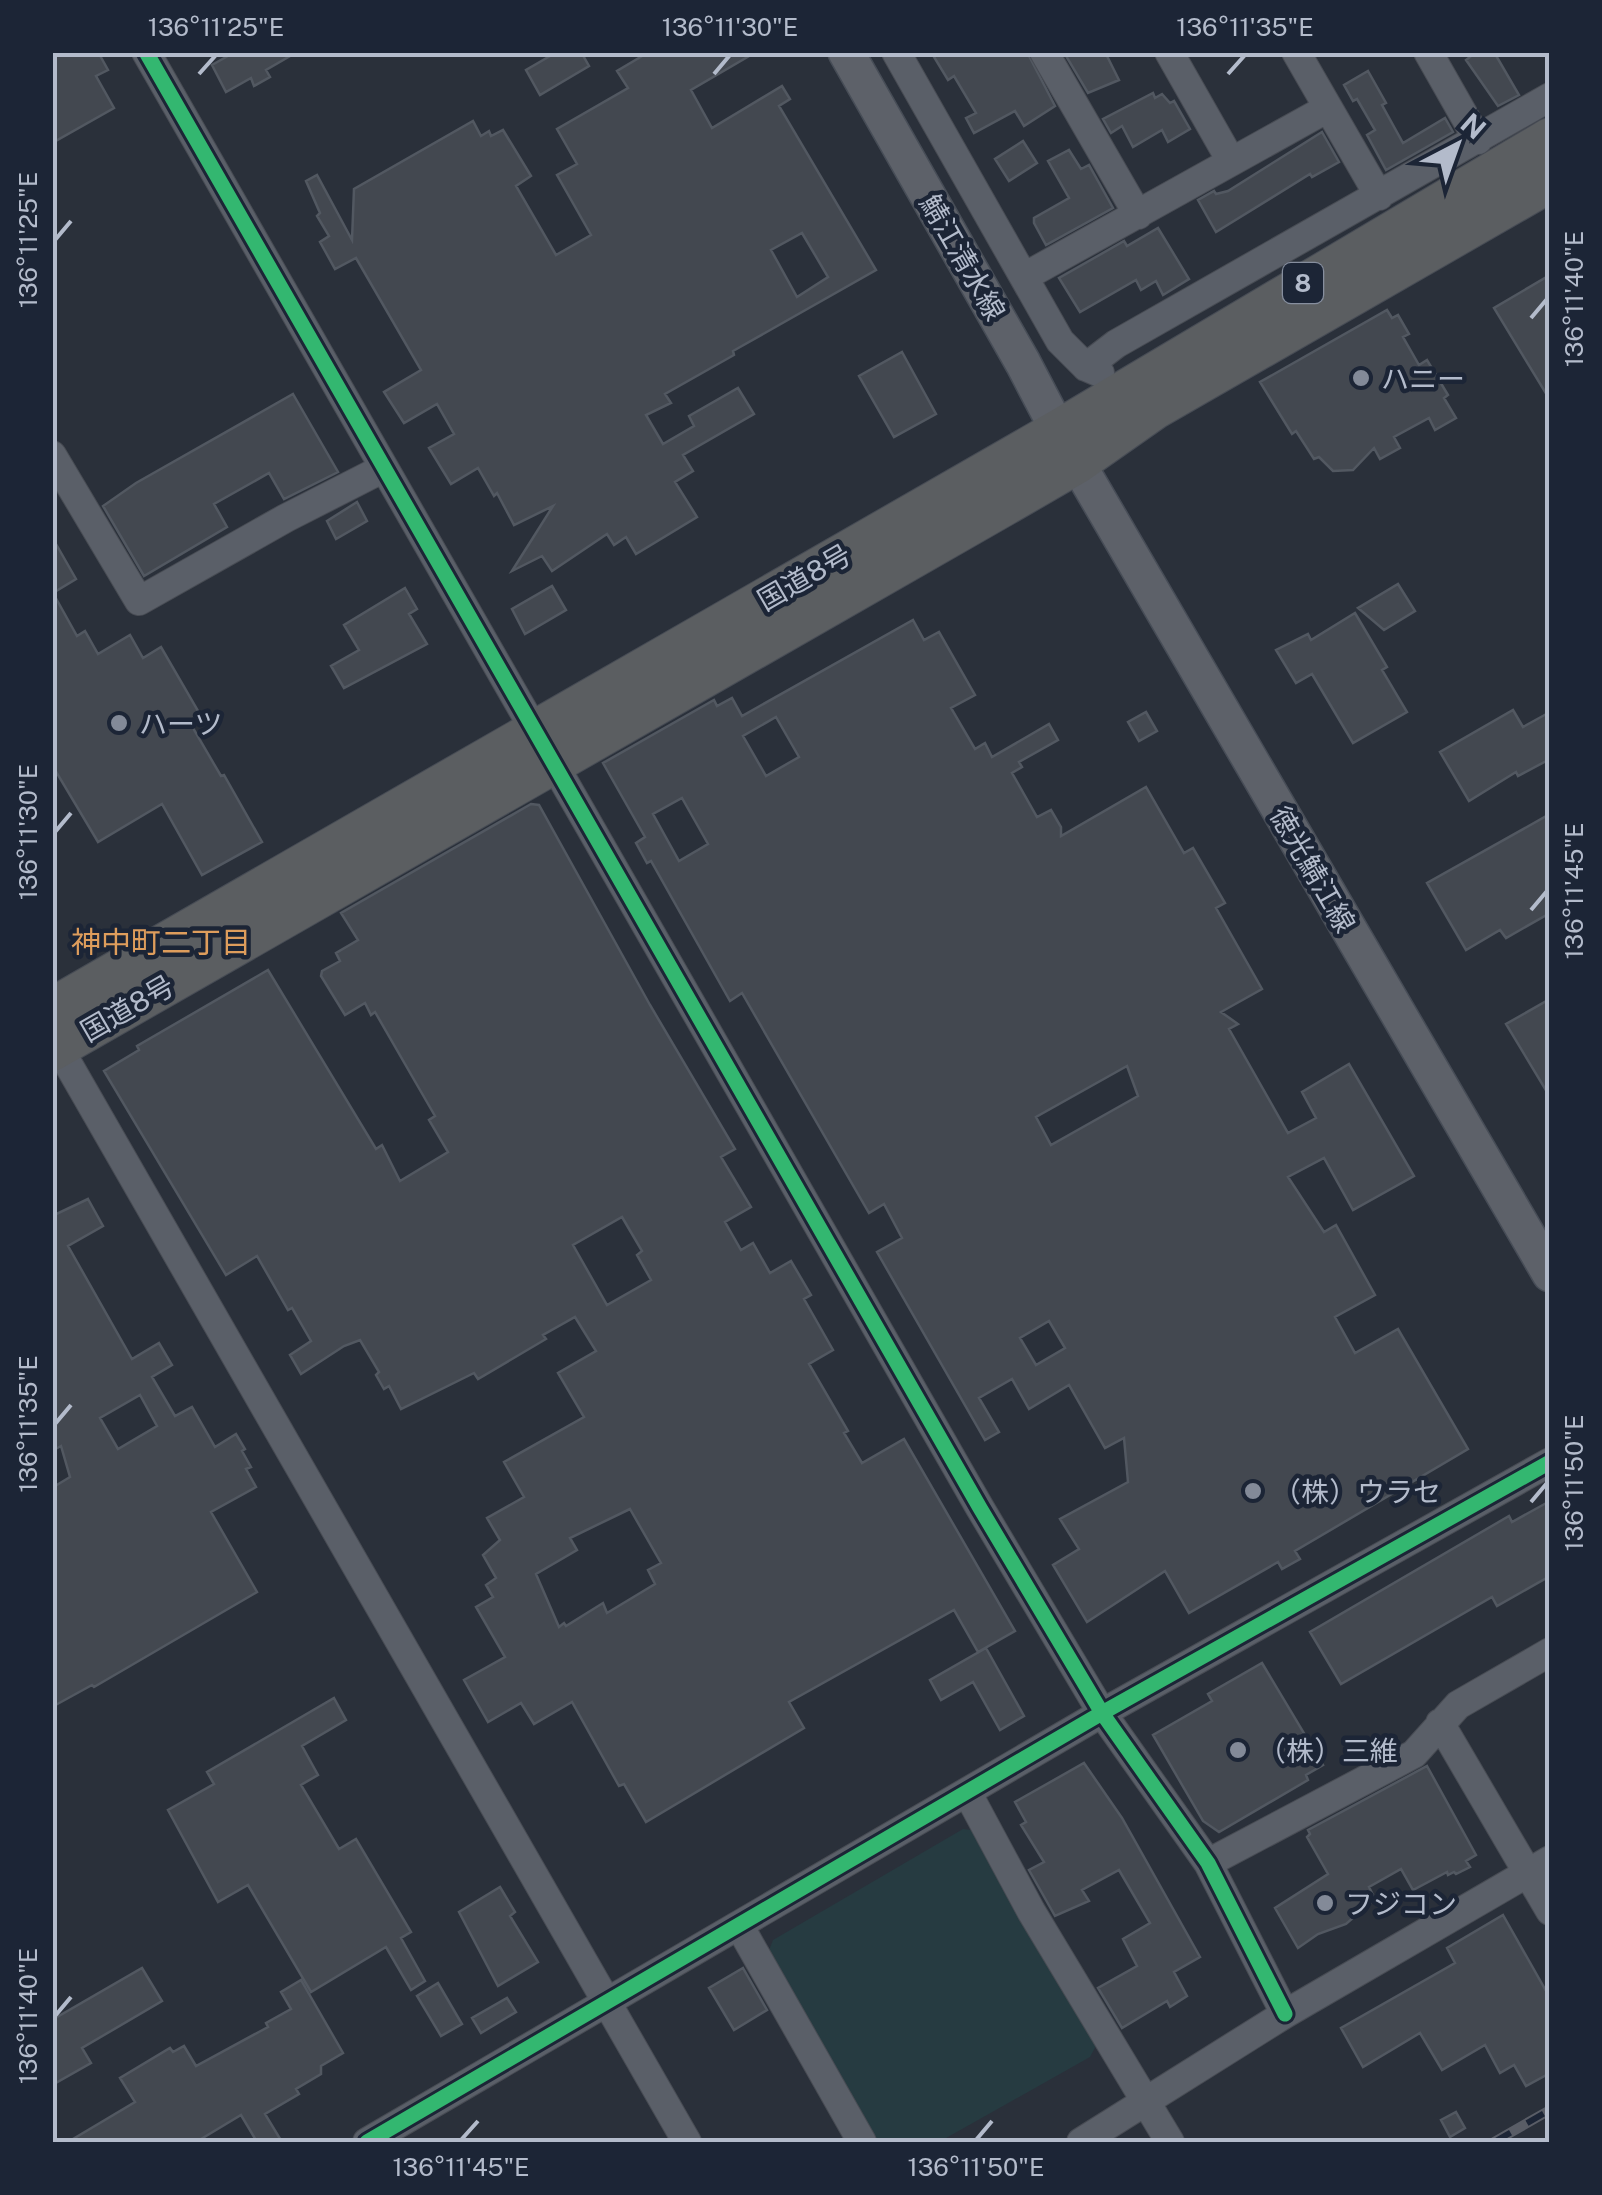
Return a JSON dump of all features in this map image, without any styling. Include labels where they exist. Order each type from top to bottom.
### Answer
[{"type":"highway","name":"国道8号","points":[[1068,446],[1132,386],[1550,138]]},
{"type":"highway","name":"国道8号","points":[[55,1045],[544,748],[1068,446],[1155,409],[1550,182]]},
{"type":"highway","name":"国道8号","points":[[52,1008],[544,748]]},
{"type":"main road","name":"鯖江清水線","points":[[846,52],[1068,446]]},
{"type":"main road","name":"徳光鯖江線","points":[[1068,446],[1550,1274]]},
{"type":"street","points":[[146,52],[960,1473],[1102,1713],[1208,1863],[1285,2014]]},
{"type":"street","points":[[896,52],[1060,341],[1086,367],[1132,386]]},
{"type":"street","points":[[1044,52],[1138,216]]},
{"type":"street","points":[[1169,52],[1230,161]]},
{"type":"street","points":[[1296,52],[1378,196]]},
{"type":"street","points":[[1428,52],[1478,140]]},
{"type":"street","points":[[1086,367],[1116,344],[1550,97]]},
{"type":"street","points":[[1024,276],[1328,108]]},
{"type":"street","points":[[52,455],[139,602],[286,518],[384,468]]},
{"type":"street","points":[[55,1045],[687,2142]]},
{"type":"street","points":[[367,2142],[1102,1713],[1550,1462]]},
{"type":"street","points":[[1208,1863],[1414,1754],[1458,1705],[1550,1652]]},
{"type":"street","points":[[1440,1723],[1538,1866],[1550,1910]]},
{"type":"street","points":[[967,1792],[1030,1911],[1170,2142]]},
{"type":"street","points":[[1080,2142],[1285,2014],[1538,1866]]},
{"type":"street","points":[[740,1927],[862,2142]]},
{"type":"green space","points":[[963,1829],[980,1831],[1099,2040],[1090,2057],[939,2142],[877,2142],[768,1953],[773,1940]]},
{"type":"building","points":[[62,52],[98,52],[108,70],[96,76],[114,108],[52,143],[52,58]]},
{"type":"building","points":[[235,52],[297,52],[266,70],[270,77],[254,86],[251,78],[226,92],[212,65]]},
{"type":"building","points":[[557,52],[581,52],[589,66],[540,95],[526,70]]},
{"type":"building","points":[[649,52],[756,52],[691,90],[712,128],[782,86],[790,99],[779,106],[876,270],[733,351],[734,355],[665,394],[671,403],[646,415],[663,444],[694,426],[689,416],[738,388],[754,414],[683,455],[693,471],[675,482],[697,517],[636,554],[626,537],[614,545],[607,534],[552,571],[542,556],[512,571],[553,506],[514,525],[478,468],[451,484],[429,448],[454,434],[437,404],[404,423],[384,392],[421,370],[356,258],[335,269],[320,242],[329,236],[317,216],[320,213],[306,181],[317,175],[352,240],[354,189],[473,121],[481,136],[503,130],[531,176],[516,186],[556,255],[591,235],[557,175],[577,164],[557,129],[628,88],[617,71]],"holes":[[[802,233],[828,277],[797,297],[771,250]]]},
{"type":"building","points":[[931,52],[1027,52],[1055,106],[1024,126],[1015,111],[974,133],[966,118],[976,113],[954,76],[948,80]]},
{"type":"building","points":[[1072,52],[1105,52],[1119,80],[1088,93],[1066,56]]},
{"type":"building","points":[[1467,52],[1494,52],[1519,95],[1498,106],[1466,60],[1470,57]]},
{"type":"building","points":[[1368,71],[1403,143],[1445,118],[1453,132],[1386,170],[1367,135],[1375,130],[1344,85]]},
{"type":"building","points":[[1153,93],[1155,98],[1162,94],[1170,103],[1174,101],[1190,129],[1168,142],[1162,130],[1133,147],[1122,126],[1111,133],[1103,119]]},
{"type":"building","points":[[1322,132],[1339,162],[1312,177],[1310,174],[1216,232],[1198,200],[1214,191],[1228,191]]},
{"type":"building","points":[[1023,141],[1037,163],[1009,181],[995,159]]},
{"type":"building","points":[[1069,150],[1081,169],[1089,165],[1113,208],[1046,245],[1034,218],[1069,198],[1048,161]]},
{"type":"building","points":[[1158,228],[1189,279],[1163,295],[1156,281],[1141,290],[1136,280],[1080,312],[1059,278],[1124,241],[1127,246]]},
{"type":"building","points":[[1550,275],[1550,400],[1494,308]]},
{"type":"building","points":[[1387,310],[1392,318],[1398,315],[1409,334],[1403,337],[1419,365],[1427,360],[1448,395],[1444,398],[1456,418],[1435,430],[1429,418],[1394,437],[1400,448],[1380,459],[1374,448],[1353,470],[1333,471],[1319,457],[1314,459],[1296,431],[1292,434],[1260,382]]},
{"type":"building","points":[[902,352],[936,414],[894,437],[859,376]]},
{"type":"building","points":[[293,394],[338,472],[284,499],[269,473],[214,504],[227,527],[144,576],[103,506],[136,483]]},
{"type":"building","points":[[357,502],[367,521],[336,539],[327,521]]},
{"type":"building","points":[[52,537],[76,579],[53,593],[77,636],[85,631],[98,654],[130,635],[143,658],[161,647],[201,716],[190,723],[262,842],[202,875],[162,804],[98,842],[52,765]]},
{"type":"building","points":[[1398,584],[1415,611],[1384,630],[1358,608]]},
{"type":"building","points":[[552,586],[566,610],[525,634],[512,609]]},
{"type":"building","points":[[405,588],[417,609],[409,614],[427,644],[344,688],[331,666],[359,650],[344,625]]},
{"type":"building","points":[[1355,613],[1387,667],[1382,670],[1407,712],[1353,743],[1312,674],[1296,683],[1276,650],[1308,634],[1311,640]]},
{"type":"building","points":[[913,620],[924,640],[939,632],[975,695],[951,708],[975,749],[985,743],[992,757],[1049,724],[1058,740],[1019,762],[1022,767],[1012,773],[1037,817],[1051,810],[1061,827],[1061,836],[1146,787],[1184,853],[1193,848],[1225,903],[1216,908],[1262,989],[1221,1012],[1238,1024],[1229,1029],[1288,1133],[1316,1118],[1302,1092],[1349,1064],[1414,1176],[1353,1210],[1324,1158],[1288,1177],[1324,1232],[1336,1225],[1375,1295],[1335,1317],[1355,1353],[1398,1329],[1468,1449],[1295,1551],[1300,1559],[1282,1569],[1278,1562],[1189,1613],[1165,1571],[1087,1622],[1053,1565],[1079,1549],[1060,1519],[1128,1482],[1124,1438],[1105,1448],[1069,1385],[1029,1409],[1012,1379],[979,1398],[999,1432],[985,1440],[877,1252],[902,1238],[884,1204],[869,1213],[742,993],[730,1001],[651,861],[647,863],[636,843],[645,837],[603,763],[714,700],[717,706],[732,698],[742,716]],"holes":[[[776,717],[799,757],[766,776],[743,736]],[[682,798],[708,844],[679,861],[653,814]],[[1127,1066],[1138,1096],[1051,1145],[1036,1117]],[[1049,1321],[1065,1348],[1036,1365],[1020,1338]]]},
{"type":"building","points":[[1513,710],[1523,727],[1550,712],[1550,759],[1518,776],[1516,772],[1469,801],[1440,752]]},
{"type":"building","points":[[1146,712],[1157,731],[1139,741],[1128,722]]},
{"type":"building","points":[[531,804],[539,805],[735,1149],[721,1157],[751,1207],[725,1222],[741,1250],[753,1243],[770,1273],[791,1261],[811,1295],[804,1299],[833,1350],[809,1364],[848,1431],[844,1433],[862,1463],[904,1439],[1015,1631],[978,1652],[954,1610],[789,1702],[804,1728],[646,1822],[624,1784],[619,1786],[572,1702],[534,1724],[521,1703],[488,1722],[464,1680],[505,1657],[476,1607],[493,1597],[486,1585],[496,1578],[483,1555],[500,1540],[487,1518],[524,1497],[504,1462],[584,1417],[558,1373],[596,1351],[575,1317],[478,1379],[474,1373],[401,1409],[389,1386],[384,1389],[360,1340],[301,1374],[290,1355],[311,1341],[292,1308],[288,1310],[257,1256],[226,1275],[104,1071],[139,1050],[137,1046],[268,970],[376,1149],[382,1145],[400,1181],[448,1152],[429,1120],[435,1116],[375,1012],[371,1015],[365,1003],[345,1015],[321,976],[322,971],[340,961],[336,953],[358,940],[341,913]],"holes":[[[622,1217],[642,1251],[637,1255],[651,1280],[607,1305],[573,1245]],[[630,1509],[661,1563],[648,1570],[655,1584],[607,1613],[603,1603],[559,1627],[536,1574],[577,1550],[570,1538]]]},
{"type":"building","points":[[1550,814],[1550,913],[1506,938],[1500,930],[1466,950],[1427,883]]},
{"type":"building","points":[[1550,999],[1550,1097],[1506,1024]]},
{"type":"building","points":[[88,1199],[103,1226],[68,1246],[132,1359],[159,1343],[172,1365],[152,1377],[175,1416],[192,1407],[215,1447],[236,1434],[245,1449],[242,1451],[251,1467],[246,1469],[256,1487],[211,1512],[257,1592],[94,1687],[52,1707],[52,1488],[70,1477],[61,1446],[52,1451],[52,1216]],"holes":[[[140,1395],[157,1426],[118,1449],[100,1418]]]},
{"type":"building","points":[[1550,1501],[1550,1576],[1497,1606],[1492,1597],[1341,1684],[1310,1632],[1509,1516],[1512,1522]]},
{"type":"building","points":[[986,1648],[1024,1716],[1000,1730],[973,1682],[941,1700],[930,1680]]},
{"type":"building","name":"（株）三維","points":[[1262,1663],[1323,1765],[1306,1775],[1308,1780],[1219,1832],[1203,1821],[1153,1735],[1212,1701],[1208,1694]]},
{"type":"building","points":[[334,1698],[346,1720],[302,1746],[318,1775],[301,1785],[339,1849],[356,1839],[411,1932],[401,1938],[425,1981],[411,1990],[386,1947],[311,1992],[248,1885],[218,1902],[168,1810],[214,1784],[207,1772]]},
{"type":"building","points":[[1084,1763],[1122,1818],[1200,1957],[1174,1972],[1187,1996],[1170,2007],[1167,2001],[1122,2028],[1098,1988],[1137,1966],[1123,1939],[1150,1923],[1119,1870],[1082,1890],[1089,1901],[1055,1916],[1029,1870],[1044,1862],[1021,1825],[1026,1822],[1015,1802]]},
{"type":"building","points":[[1427,1766],[1476,1855],[1466,1861],[1470,1867],[1456,1874],[1447,1872],[1413,1890],[1401,1869],[1369,1887],[1375,1899],[1346,1924],[1318,1934],[1298,1948],[1275,1908],[1328,1874],[1307,1837],[1308,1830]]},
{"type":"building","points":[[500,1887],[515,1912],[510,1916],[538,1962],[498,1986],[459,1912]]},
{"type":"building","points":[[1503,1915],[1550,1998],[1550,2073],[1526,2086],[1514,2065],[1500,2073],[1485,2045],[1442,2070],[1420,2033],[1363,2067],[1341,2028],[1455,1963],[1447,1948]]},
{"type":"building","points":[[142,1968],[162,2001],[82,2048],[91,2063],[52,2085],[52,2020]]},
{"type":"building","points":[[743,1968],[767,2010],[734,2030],[709,1988]]},
{"type":"building","points":[[301,1980],[343,2053],[321,2066],[321,2074],[296,2089],[299,2094],[265,2114],[282,2142],[257,2142],[241,2115],[196,2142],[68,2142],[135,2102],[120,2078],[170,2048],[173,2052],[184,2046],[196,2066],[268,2027],[266,2023],[291,2009],[281,1992]]},
{"type":"building","points":[[438,1983],[462,2024],[441,2036],[417,1996]]},
{"type":"building","points":[[507,1998],[516,2012],[481,2033],[472,2018]]},
{"type":"building","points":[[1456,2112],[1465,2128],[1450,2137],[1441,2120]]},
{"type":"railway","points":[[1494,2142],[1550,2110]]},
{"type":"cycle path","points":[[146,52],[980,1508],[1102,1713],[1208,1863],[1285,2014]]},
{"type":"cycle path","points":[[367,2142],[1102,1713],[1550,1462]]},
{"type":"place","name":"ハニー","points":[[1361,378]]},
{"type":"place","name":"ハーツ","points":[[119,723]]},
{"type":"place","name":"（株）ウラセ","points":[[1253,1491]]},
{"type":"place","name":"（株）三維","points":[[1238,1750]]},
{"type":"place","name":"フジコン","points":[[1325,1903]]},
{"type":"district","name":"神中町二丁目","points":[[161,942]]}]
